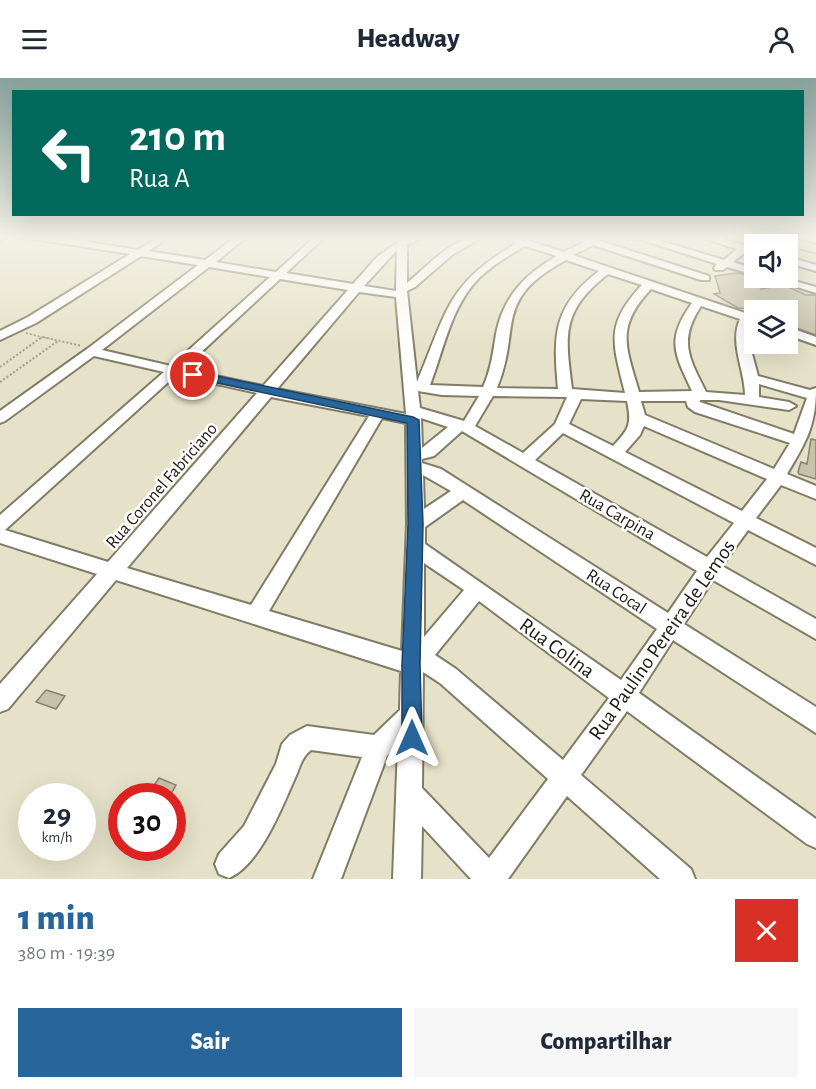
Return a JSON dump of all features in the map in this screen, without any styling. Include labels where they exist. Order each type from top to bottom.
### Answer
[{"type":"street","points":[[0,334],[101,273]]},
{"type":"street","points":[[0,334],[37,317],[104,273]]},
{"type":"street","points":[[0,418],[93,351],[192,273]]},
{"type":"street","points":[[266,273],[357,288],[401,292],[424,273]]},
{"type":"street","name":"Rua Coronel Fabriciano","points":[[0,701],[369,273]]},
{"type":"street","points":[[401,273],[401,292],[416,387],[413,416],[416,524],[414,658],[407,879]]},
{"type":"street","points":[[416,387],[457,301],[468,283],[479,273]]},
{"type":"street","points":[[414,461],[463,427],[487,391],[499,360],[502,332],[516,294],[537,273]]},
{"type":"street","points":[[523,462],[561,426],[571,393],[561,340],[567,313],[580,290],[602,273]]},
{"type":"street","points":[[617,273],[649,284],[695,290]]},
{"type":"street","points":[[663,273],[744,315]]},
{"type":"street","points":[[713,273],[695,290],[681,335],[697,395],[693,404],[700,409],[799,441]]},
{"type":"street","points":[[0,525],[277,275]]},
{"type":"street","points":[[616,452],[635,432],[638,418],[621,351],[620,327],[630,304],[649,284]]},
{"type":"street","points":[[798,285],[816,290]]},
{"type":"street","points":[[744,324],[741,336],[744,347]]},
{"type":"street","points":[[798,335],[816,341]]},
{"type":"street","name":"Rua Carpina","points":[[93,351],[269,392],[377,414],[413,416],[463,427],[816,630]]},
{"type":"street","points":[[746,354],[752,378],[752,399]]},
{"type":"street","points":[[752,378],[815,394]]},
{"type":"street","points":[[416,387],[442,392],[571,393],[634,397],[697,395],[752,399],[789,406]]},
{"type":"street","name":"Rua Paulino Pereira de Lemos","points":[[490,879],[623,697],[710,568],[778,476],[799,441],[815,394]]},
{"type":"street","points":[[255,616],[377,414]]},
{"type":"street","points":[[638,418],[816,494]]},
{"type":"street","points":[[561,426],[616,452],[816,557]]},
{"type":"street","name":"Rua Cocal","points":[[414,461],[816,720]]},
{"type":"street","points":[[416,524],[462,492]]},
{"type":"street","points":[[0,536],[115,570],[255,616],[414,658],[448,676],[681,879]]},
{"type":"street","name":"Rua Colina","points":[[414,546],[477,589],[816,835]]},
{"type":"street","points":[[414,658],[477,589]]},
{"type":"street","points":[[327,879],[378,748],[412,714]]},
{"type":"street","points":[[229,864],[254,835],[287,768],[291,753],[299,744],[308,738],[319,738],[378,748]]},
{"type":"street","points":[[410,794],[490,879]]},
{"type":"path","points":[[12,330],[93,351]]},
{"type":"path","points":[[0,367],[42,337]]},
{"type":"path","points":[[0,382],[58,341]]},
{"type":"shaded area","points":[[798,286],[816,291],[816,337],[798,331],[798,300],[744,300],[744,313],[713,302],[758,295],[760,289],[798,288]]},
{"type":"building","points":[[740,273],[744,274],[744,288],[791,288],[806,295],[816,295],[816,335],[798,329],[798,300],[744,300],[744,308],[738,308],[714,294],[720,293],[715,276]]},
{"type":"building","points":[[811,439],[816,440],[816,479],[798,472],[801,462],[807,464]]},
{"type":"building","points":[[46,690],[65,696],[56,709],[36,702]]},
{"type":"building","points":[[159,778],[171,783],[156,783]]},
{"type":"route","points":[[193,375],[413,420],[416,524],[411,664],[412,738]]}]
